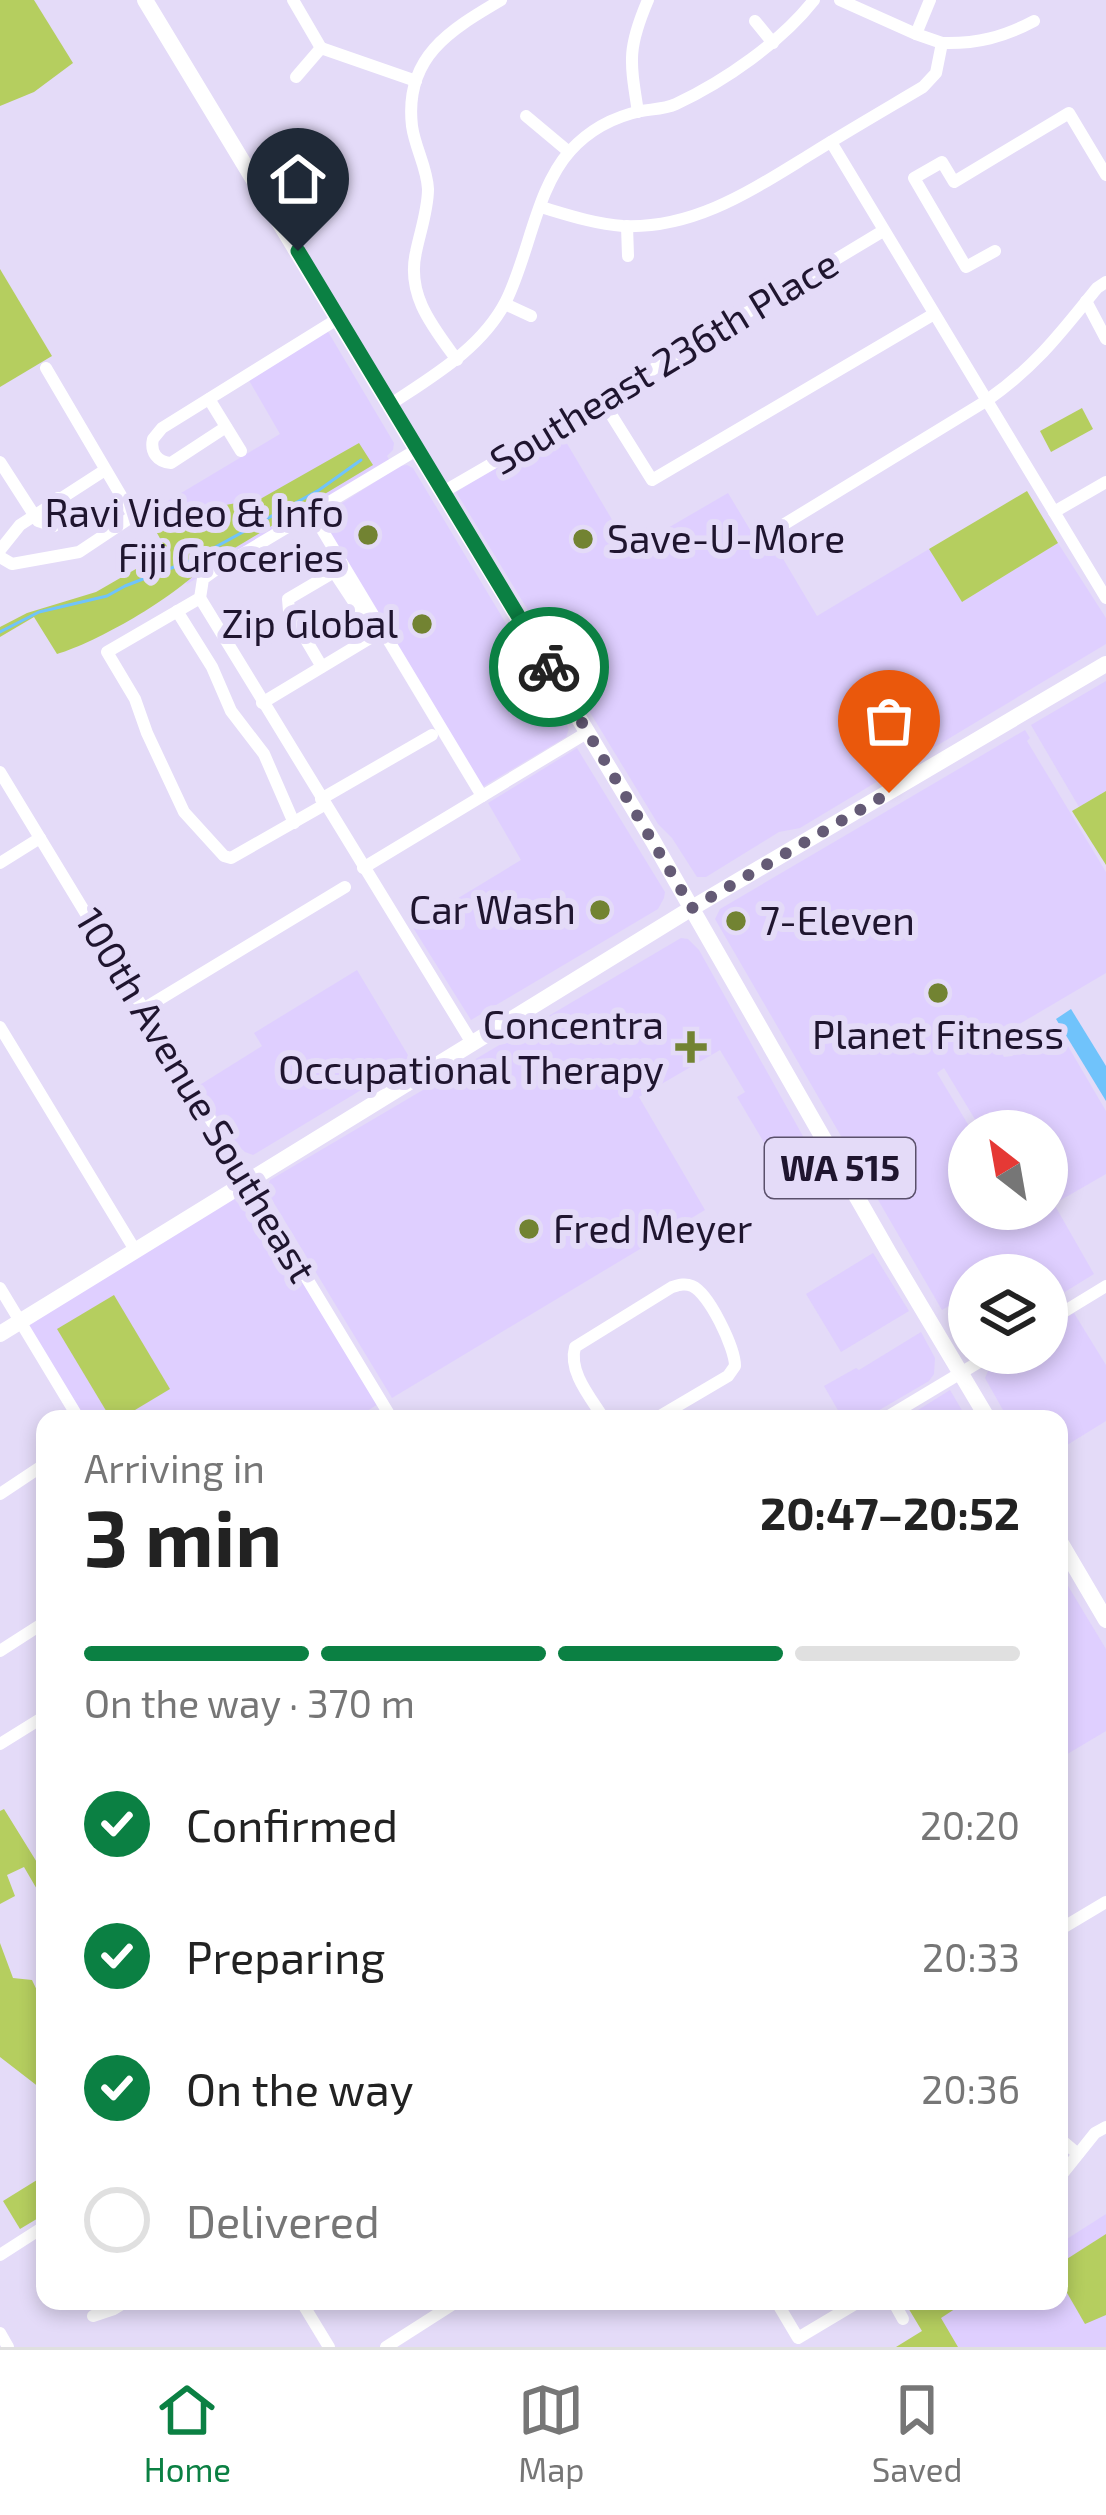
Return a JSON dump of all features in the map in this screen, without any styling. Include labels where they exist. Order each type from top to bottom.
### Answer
[{"type":"main road","name":"WA 515","points":[[145,0],[588,732],[948,1351]]},
{"type":"main road","points":[[0,1334],[692,908],[1106,664]]},
{"type":"main road","name":"WA 515","points":[[962,1374],[983,1410]]},
{"type":"main road","points":[[1068,1555],[1106,1620]]},
{"type":"street","points":[[292,0],[321,48],[416,81]]},
{"type":"street","points":[[457,360],[415,289],[413,264],[428,193],[412,126],[412,102],[416,81],[440,40],[501,0]]},
{"type":"street","points":[[638,112],[631,51],[648,0]]},
{"type":"street","points":[[392,404],[457,360],[505,304],[555,172],[569,152],[616,116],[674,105],[754,57],[799,20],[814,0]]},
{"type":"street","points":[[840,0],[943,43],[989,40],[1034,21]]},
{"type":"street","points":[[916,34],[930,0]]},
{"type":"street","points":[[754,21],[773,43]]},
{"type":"street","points":[[541,207],[595,223],[627,226],[699,216],[742,196],[923,87],[936,73],[943,43]]},
{"type":"street","points":[[296,77],[321,48]]},
{"type":"street","points":[[994,250],[966,267],[914,178],[942,162],[954,182],[1069,113],[1106,175]]},
{"type":"street","points":[[526,116],[569,152]]},
{"type":"street","points":[[831,142],[1106,598]]},
{"type":"street","points":[[627,226],[628,256]]},
{"type":"street","name":"Southeast 236th Place","points":[[443,492],[883,231]]},
{"type":"street","points":[[396,264],[413,264]]},
{"type":"street","points":[[765,536],[1018,379],[1106,282]]},
{"type":"street","points":[[1086,301],[1106,339]]},
{"type":"street","points":[[505,304],[531,316]]},
{"type":"street","points":[[602,400],[652,480],[934,314]]},
{"type":"street","points":[[226,428],[171,463],[153,452],[157,432],[339,318]]},
{"type":"street","points":[[46,368],[133,516],[79,552],[12,564],[0,554],[11,533],[105,470]]},
{"type":"street","points":[[208,399],[241,451]]},
{"type":"street","points":[[418,448],[203,579],[200,598],[323,802],[358,878],[472,1043]]},
{"type":"street","points":[[0,462],[24,502],[48,526],[59,523],[65,513],[58,498]]},
{"type":"street","points":[[1054,512],[1106,482]]},
{"type":"street","points":[[312,512],[482,796]]},
{"type":"street","points":[[262,703],[322,667],[365,641],[370,634],[338,575],[330,573],[292,595],[287,606],[322,667]]},
{"type":"street","points":[[200,598],[107,652],[135,699],[184,812],[224,856],[231,858],[294,823],[432,735]]},
{"type":"street","points":[[177,611],[212,667],[231,712],[264,754],[294,823]]},
{"type":"street","points":[[145,1008],[588,732]]},
{"type":"street","name":"100th Avenue Southeast","points":[[0,772],[387,1410]]},
{"type":"street","points":[[0,862],[40,838]]},
{"type":"street","points":[[0,1027],[135,1250]]},
{"type":"street","points":[[599,1410],[573,1367],[572,1355],[580,1342],[672,1287],[688,1284],[700,1291],[732,1343],[736,1359],[728,1376],[671,1410]]},
{"type":"street","points":[[1068,1309],[1106,1286]]},
{"type":"street","points":[[0,1288],[74,1410]]},
{"type":"street","points":[[899,1410],[959,1374]]},
{"type":"street","points":[[681,1404],[685,1410]]},
{"type":"street","points":[[0,1494],[36,1470]]},
{"type":"street","points":[[0,1651],[36,1628]]},
{"type":"street","points":[[0,1744],[36,1722]]},
{"type":"street","points":[[1068,1920],[1106,1902]]},
{"type":"street","points":[[1068,2167],[1095,2133],[1106,2127]]},
{"type":"street","points":[[1068,2146],[1078,2154]]},
{"type":"street","points":[[0,2254],[36,2232]]},
{"type":"street","points":[[93,2316],[111,2310]]},
{"type":"street","points":[[306,2310],[329,2347]]},
{"type":"street","points":[[386,2347],[441,2310]]},
{"type":"street","points":[[781,2310],[798,2338],[845,2310]]},
{"type":"street","points":[[898,2310],[903,2319]]},
{"type":"street","points":[[0,2333],[8,2347]]},
{"type":"shaded area","points":[[327,330],[394,443],[387,456],[390,461],[187,584],[146,514],[280,434],[247,377]]},
{"type":"shaded area","points":[[559,430],[630,550],[728,493],[764,553],[776,547],[817,616],[929,549],[962,602],[1058,543],[1106,618],[1106,644],[800,828],[779,832],[706,877],[697,877],[658,824],[456,492]]},
{"type":"shaded area","points":[[407,465],[569,729],[566,737],[474,792],[311,523]]},
{"type":"shaded area","points":[[1106,681],[1106,791],[1079,807],[1031,725]]},
{"type":"shaded area","points":[[1025,730],[1027,741],[1106,872],[1106,973],[994,1039],[1004,1057],[1012,1056],[1058,1029],[1106,1111],[1106,1174],[1068,1196],[1068,1110],[969,1110],[944,1068],[937,1073],[959,1110],[948,1110],[948,1230],[1068,1228],[1094,1274],[1068,1290],[1068,1254],[948,1254],[948,1306],[942,1310],[715,919],[720,909]]},
{"type":"shaded area","points":[[577,748],[665,892],[664,898],[658,909],[471,1020],[412,926],[521,860],[488,803]]},
{"type":"shaded area","points":[[681,938],[699,950],[804,1138],[772,1156],[737,1097],[745,1092],[720,1050],[639,1097],[705,1210],[392,1398],[266,1190],[270,1180]]},
{"type":"shaded area","points":[[357,970],[411,1060],[253,1155],[245,1152],[232,1140],[198,1086],[262,1046],[254,1033]]},
{"type":"shaded area","points":[[246,1180],[381,1402],[369,1410],[74,1410],[20,1321]]},
{"type":"shaded area","points":[[873,1253],[909,1311],[841,1352],[806,1294]]},
{"type":"shaded area","points":[[1074,1313],[1106,1365],[1106,1421],[1068,1444],[1068,1410],[1003,1410],[987,1374],[1068,1374],[1068,1317]]},
{"type":"shaded area","points":[[921,1332],[935,1358],[929,1381],[879,1410],[838,1410],[824,1386]]},
{"type":"shaded area","points":[[950,1390],[962,1410],[918,1410]]},
{"type":"shaded area","points":[[1068,1586],[1106,1649],[1106,1731],[1068,1754]]},
{"type":"shaded area","points":[[1106,2214],[1106,2347],[958,2347],[940,2318],[953,2310],[1068,2310],[1068,2238]]},
{"type":"green space","points":[[0,0],[34,0],[73,63],[34,92],[0,106]]},
{"type":"green space","points":[[0,269],[52,356],[0,387]]},
{"type":"green space","points":[[1082,408],[1093,429],[1051,452],[1040,431]]},
{"type":"green space","points":[[359,443],[373,465],[203,567],[113,629],[57,654],[34,617],[0,637],[0,627],[27,613],[96,592],[167,551],[152,524],[163,517],[262,498]]},
{"type":"green space","points":[[1027,491],[1058,543],[962,602],[929,549]]},
{"type":"green space","points":[[1106,791],[1106,865],[1072,811]]},
{"type":"green space","points":[[114,1295],[170,1389],[135,1410],[106,1410],[57,1329]]},
{"type":"green space","points":[[4,1809],[36,1861],[36,1888],[24,1867],[7,1875],[15,1896],[0,1904],[0,1811]]},
{"type":"green space","points":[[0,1943],[13,1978],[32,1980],[36,1988],[36,2085],[0,2057]]},
{"type":"green space","points":[[36,2181],[36,2219],[20,2229],[3,2201]]},
{"type":"green space","points":[[1106,2234],[1106,2315],[1085,2324],[1068,2295],[1068,2258]]},
{"type":"green space","points":[[909,2310],[953,2310],[941,2318],[958,2347],[896,2347],[922,2331]]},
{"type":"water","points":[[1071,1009],[1106,1066],[1106,1101],[1056,1019]]},
{"type":"waterway","points":[[0,632],[39,612],[107,596],[192,560],[319,490],[361,460]]},
{"type":"way so far","points":[[549,667],[692,908],[889,793]]},
{"type":"place","name":"Ravi Video & Info Fiji Groceries","points":[[368,535]]},
{"type":"place","name":"Save-U-More","points":[[583,539]]},
{"type":"place","name":"Zip Global","points":[[422,624]]},
{"type":"place","name":"Car Wash","points":[[600,910]]},
{"type":"place","name":"7-Eleven","points":[[736,921]]},
{"type":"place","name":"Planet Fitness","points":[[938,993]]},
{"type":"place","name":"Concentra Occupational Therapy","points":[[691,1047]]},
{"type":"place","name":"Fred Meyer","points":[[529,1229]]},
{"type":"route","points":[[298,251],[549,667]]}]
